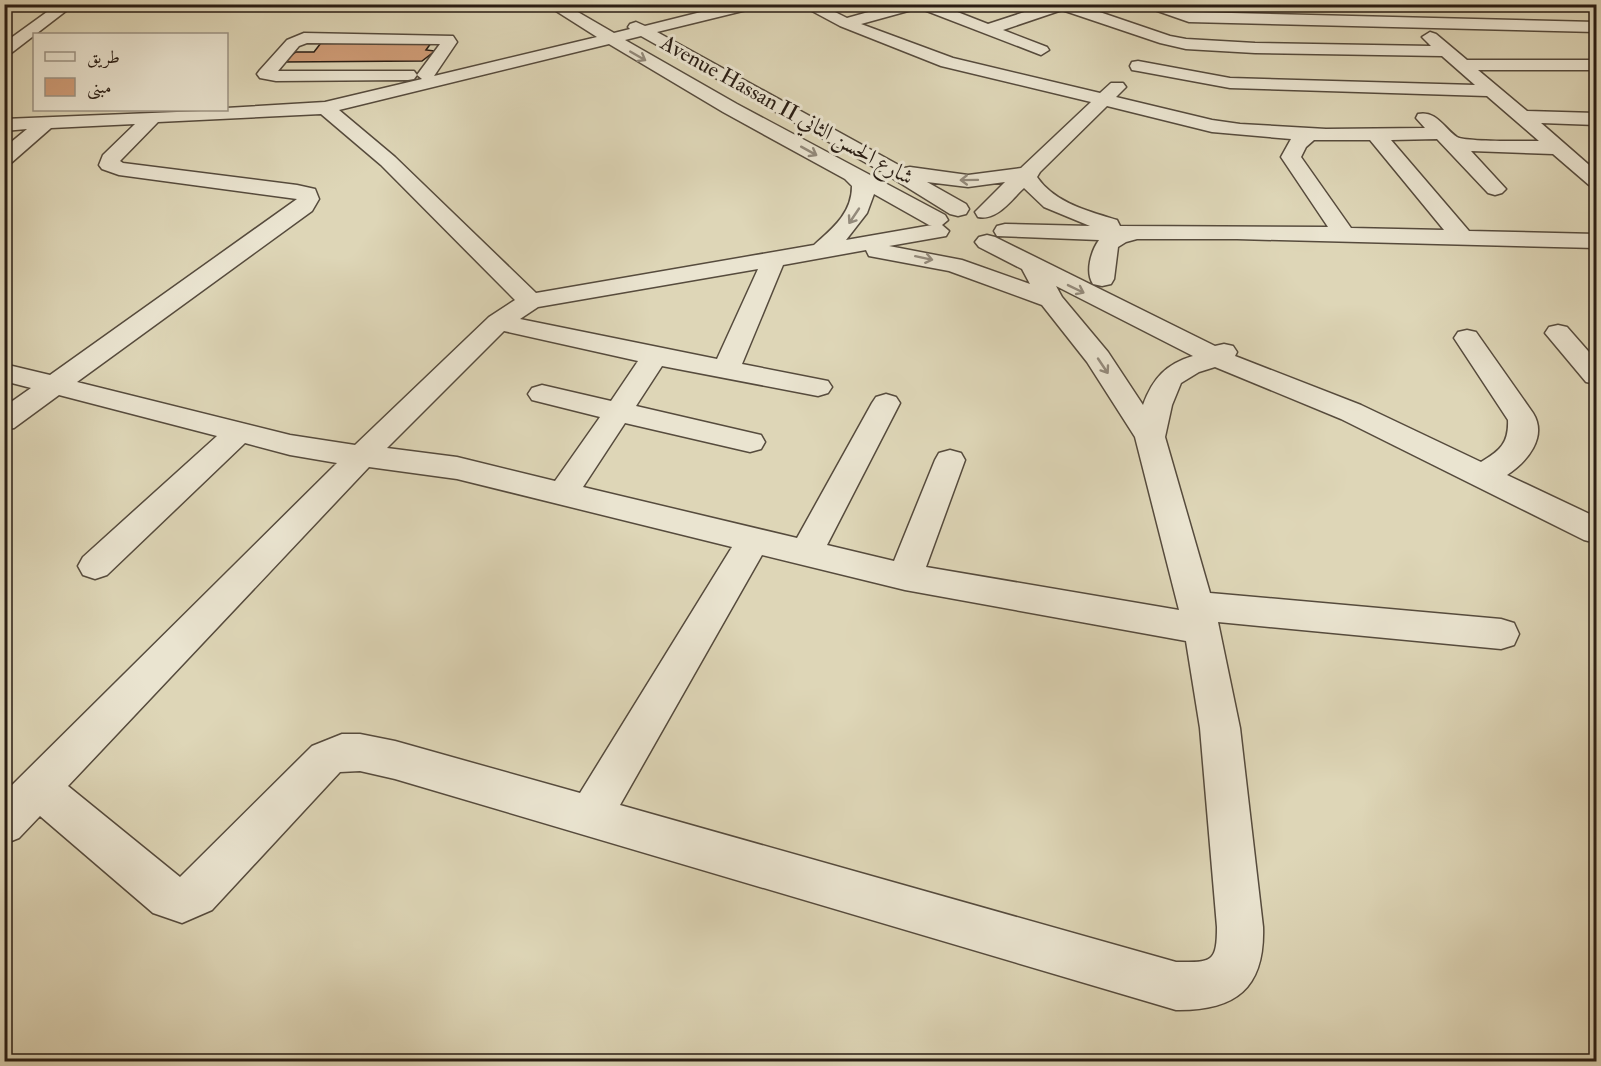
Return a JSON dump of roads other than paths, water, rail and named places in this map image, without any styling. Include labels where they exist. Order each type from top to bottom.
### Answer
[{"type":"street","points":[[4,51],[68,4]]},
{"type":"street","name":"Avenue Hassan II شارع الحسن الثاني","points":[[552,4],[680,80],[853,176],[976,231]]},
{"type":"street","points":[[4,125],[325,108],[430,78],[612,40],[754,4]]},
{"type":"street","points":[[806,4],[845,23],[947,62],[1212,126],[1254,131],[1375,134],[1557,148]]},
{"type":"street","points":[[845,23],[916,4]]},
{"type":"street","points":[[922,4],[1041,50]]},
{"type":"street","points":[[1151,4],[1189,17],[1596,27]]},
{"type":"street","points":[[1392,4],[1596,181]]},
{"type":"street","points":[[986,30],[1061,5],[1166,40],[1203,46],[1446,51]]},
{"type":"street","points":[[1549,10],[1571,26]]},
{"type":"street","points":[[976,231],[1029,171],[1189,17]]},
{"type":"street","name":"Avenue Hassan II شارع الحسن الثاني","points":[[621,19],[891,169],[958,210],[945,213],[976,231]]},
{"type":"street","points":[[1499,25],[1554,65]]},
{"type":"street","points":[[304,38],[447,39],[449,42],[430,78],[276,76],[266,74],[293,43],[304,38]]},
{"type":"street","points":[[1256,48],[1286,85]]},
{"type":"street","points":[[1359,50],[1494,189]]},
{"type":"street","points":[[1463,65],[1596,65]]},
{"type":"street","points":[[1138,66],[1211,81],[1494,91]]},
{"type":"street","points":[[662,89],[669,83],[714,69]]},
{"type":"street","points":[[697,108],[730,108],[763,97]]},
{"type":"street","points":[[325,108],[388,161],[530,301]]},
{"type":"street","points":[[4,421],[304,206],[308,199],[307,194],[297,191],[118,169],[109,165],[110,159],[153,117]]},
{"type":"street","points":[[1523,117],[1596,119]]},
{"type":"street","points":[[4,159],[46,123]]},
{"type":"street","points":[[1311,133],[1297,144],[1292,157],[1343,233]]},
{"type":"street","points":[[1375,134],[1462,237]]},
{"type":"street","points":[[891,169],[928,177],[968,181],[1029,171]]},
{"type":"street","points":[[1029,171],[1027,177],[1035,191],[1044,198],[1070,211],[1108,225]]},
{"type":"street","points":[[821,251],[850,224],[863,203],[863,184],[853,176]]},
{"type":"street","points":[[4,823],[362,456],[498,322],[530,301],[845,247],[976,231],[1108,225],[1185,232]]},
{"type":"street","points":[[976,231],[1131,234]]},
{"type":"street","points":[[976,231],[1033,267],[1225,351],[1596,531]]},
{"type":"street","points":[[976,231],[1102,279],[1225,351]]},
{"type":"street","points":[[1102,279],[1102,256],[1109,242],[1117,235],[1185,232],[1343,233],[1596,241]]},
{"type":"street","points":[[845,247],[899,254],[954,265],[1052,300]]},
{"type":"street","points":[[726,369],[774,259]]},
{"type":"street","points":[[38,788],[169,897],[182,900],[196,894],[326,759],[339,753],[359,752],[395,760],[1176,986],[1198,987],[1216,982],[1230,973],[1239,957],[1240,927],[1220,728],[1200,618],[1150,437],[1098,358],[1052,300],[1033,267]]},
{"type":"street","points":[[498,322],[655,356],[818,387]]},
{"type":"street","points":[[1558,333],[1596,376]]},
{"type":"street","points":[[1467,338],[1523,420],[1525,430],[1516,455],[1483,476]]},
{"type":"street","points":[[1150,437],[1161,393],[1167,381],[1175,372],[1225,351]]},
{"type":"street","points":[[561,495],[655,356]]},
{"type":"street","points":[[4,372],[238,433],[330,453],[457,468],[905,577],[1200,618],[1501,634]]},
{"type":"street","points":[[542,394],[750,442]]},
{"type":"street","points":[[805,554],[886,403]]},
{"type":"street","points":[[95,566],[238,433]]},
{"type":"street","points":[[905,577],[950,460]]},
{"type":"street","points":[[590,816],[753,541]]}]
